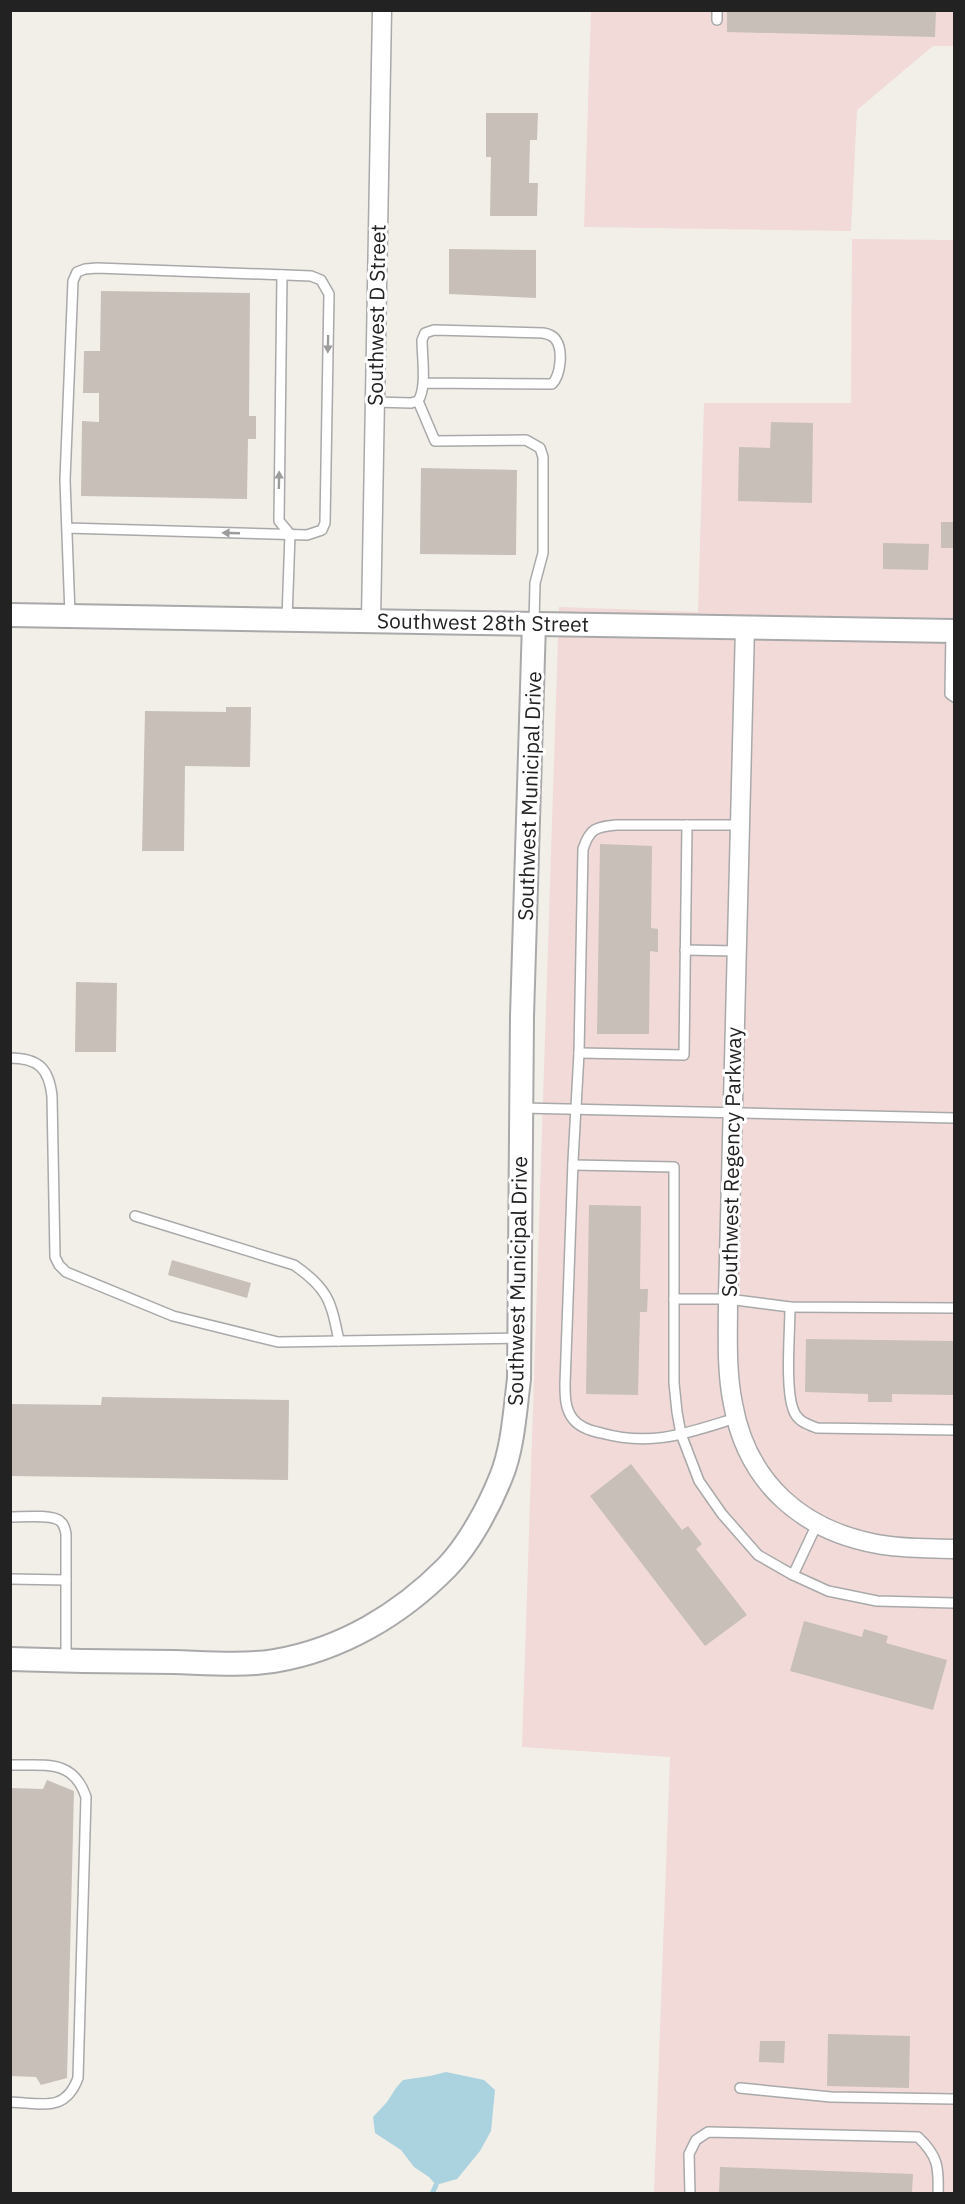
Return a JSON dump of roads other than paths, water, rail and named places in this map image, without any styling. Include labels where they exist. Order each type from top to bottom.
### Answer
[{"type":"street","name":"Southwest D Street","points":[[371,620],[382,10]]},
{"type":"street","name":"Southwest 28th Street","points":[[10,615],[952,631]]},
{"type":"street","name":"Southwest Municipal Drive","points":[[10,1659],[233,1664],[273,1661],[307,1653],[346,1640],[380,1622],[416,1596],[449,1565],[479,1523],[502,1475],[515,1414],[519,1379],[521,1108],[534,623]]},
{"type":"street","name":"Southwest Regency Parkway","points":[[745,627],[728,1299],[729,1374],[736,1418],[751,1457],[773,1491],[783,1501],[817,1524],[839,1534],[878,1545],[954,1548]]},
{"type":"lane","points":[[67,528],[307,535],[322,530],[325,523],[329,294],[321,280],[311,276],[97,268],[76,272],[73,281],[65,480],[70,615]]},
{"type":"lane","points":[[282,275],[279,521],[290,534],[287,619]]},
{"type":"lane","points":[[374,402],[418,402],[423,394],[422,340],[425,333],[434,330],[543,333],[552,335],[559,348],[558,373],[552,384],[423,383]]},
{"type":"lane","points":[[418,402],[435,441],[526,440],[540,448],[543,457],[543,553],[536,583],[534,623]]},
{"type":"lane","points":[[952,631],[950,694],[954,696]]},
{"type":"lane","points":[[579,1053],[684,1055],[687,825]]},
{"type":"lane","points":[[736,1418],[681,1434],[644,1440],[587,1430],[573,1419],[566,1404],[573,1165],[579,1053],[583,849],[587,836],[598,827],[740,825]]},
{"type":"lane","points":[[685,950],[736,951]]},
{"type":"lane","points":[[10,1058],[33,1061],[44,1069],[50,1081],[55,1257],[66,1272],[173,1316],[278,1342],[519,1338]]},
{"type":"lane","points":[[521,1108],[954,1118]]},
{"type":"lane","points":[[573,1165],[674,1167],[674,1383],[681,1434],[699,1480],[722,1514],[758,1555],[828,1591],[877,1601],[954,1603]]},
{"type":"lane","points":[[135,1216],[294,1265],[322,1288],[331,1304],[339,1341]]},
{"type":"lane","points":[[674,1299],[728,1299],[790,1307],[954,1308]]},
{"type":"lane","points":[[790,1307],[790,1391],[793,1410],[802,1423],[817,1428],[954,1430]]},
{"type":"lane","points":[[10,1517],[52,1517],[59,1519],[64,1525],[66,1661]]},
{"type":"lane","points":[[793,1575],[817,1524]]},
{"type":"lane","points":[[10,1579],[66,1580]]},
{"type":"lane","points":[[10,1766],[60,1767],[71,1772],[78,1779],[86,1797],[78,2078],[70,2095],[63,2101],[54,2104],[10,2103]]},
{"type":"lane","points":[[740,2088],[831,2097],[954,2099]]},
{"type":"lane","points":[[690,2193],[689,2154],[696,2140],[708,2132],[918,2138],[929,2148],[939,2168],[938,2193]]},
{"type":"water","points":[[446,2072],[484,2080],[495,2090],[491,2131],[480,2151],[457,2179],[436,2185],[414,2167],[401,2150],[375,2133],[373,2117],[403,2080]]},
{"type":"waterway","points":[[432,2194],[436,2185]]}]
